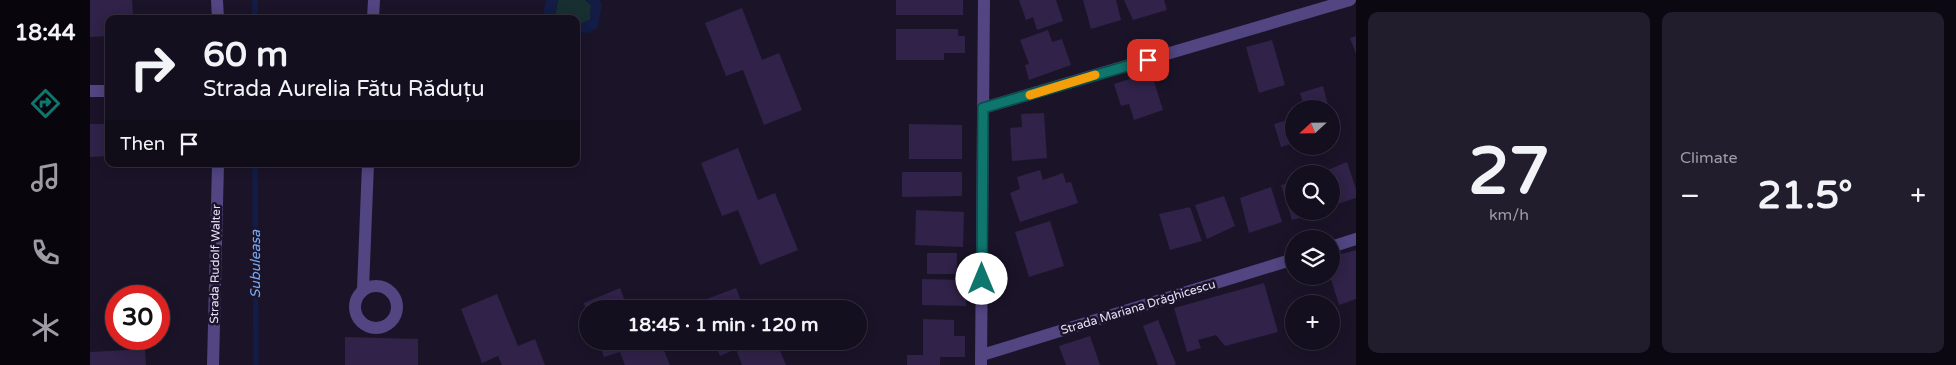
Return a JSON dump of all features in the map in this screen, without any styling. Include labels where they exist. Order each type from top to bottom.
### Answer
[{"type":"street","points":[[218,0],[218,15]]},
{"type":"street","points":[[373,15],[374,0]]},
{"type":"street","points":[[982,360],[984,0]]},
{"type":"street","points":[[983,108],[1350,0]]},
{"type":"street","points":[[90,91],[105,91]]},
{"type":"street","name":"Strada Rudolf Walter","points":[[213,365],[218,167]]},
{"type":"street","points":[[363,289],[368,167]]},
{"type":"street","points":[[1340,244],[1356,240]]},
{"type":"street","name":"Strada Mariana Drăghicescu","points":[[982,360],[1285,262]]},
{"type":"green space","points":[[558,0],[585,0],[591,5],[590,20],[580,24],[580,15],[555,15]]},
{"type":"water","points":[[546,0],[558,0],[555,15],[543,15]]},
{"type":"water","points":[[585,0],[599,0],[602,4],[598,27],[588,33],[580,32],[580,24],[590,20],[591,5]]},
{"type":"building","points":[[90,0],[132,0],[133,14],[105,15],[105,36],[90,37]]},
{"type":"building","points":[[896,0],[963,0],[963,15],[896,15]]},
{"type":"building","points":[[1019,0],[1056,0],[1063,21],[1037,30],[1033,17],[1026,20]]},
{"type":"building","points":[[1083,0],[1116,0],[1121,20],[1091,29]]},
{"type":"building","points":[[1124,0],[1164,0],[1167,10],[1133,20]]},
{"type":"building","points":[[742,8],[762,60],[779,53],[802,110],[764,125],[743,70],[726,76],[705,23]]},
{"type":"building","points":[[896,29],[958,29],[958,36],[965,36],[965,53],[944,53],[944,60],[896,60]]},
{"type":"building","points":[[1048,30],[1052,42],[1062,39],[1071,65],[1029,80],[1025,65],[1029,64],[1020,40]]},
{"type":"building","points":[[1356,36],[1356,54],[1350,38]]},
{"type":"building","points":[[1272,40],[1285,85],[1259,93],[1246,47]]},
{"type":"building","points":[[1151,72],[1163,110],[1134,120],[1129,104],[1121,106],[1114,84]]},
{"type":"building","points":[[1323,86],[1327,100],[1302,100],[1300,93]]},
{"type":"building","points":[[1044,113],[1047,158],[1012,161],[1010,128],[1022,127],[1021,114]]},
{"type":"building","points":[[1285,121],[1285,146],[1281,147],[1274,124]]},
{"type":"building","points":[[90,124],[105,124],[105,156],[90,157]]},
{"type":"building","points":[[909,124],[962,125],[962,159],[909,159]]},
{"type":"building","points":[[738,148],[758,200],[775,193],[798,250],[760,265],[738,210],[722,216],[701,163]]},
{"type":"building","points":[[1347,162],[1356,189],[1356,198],[1340,203],[1340,165]]},
{"type":"building","points":[[1040,170],[1043,180],[1063,173],[1066,183],[1071,182],[1078,203],[1020,222],[1010,193],[1020,189],[1017,177]]},
{"type":"building","points":[[902,172],[962,172],[962,196],[902,197]]},
{"type":"building","points":[[1285,184],[1285,198],[1281,185]]},
{"type":"building","points":[[1271,187],[1282,222],[1249,233],[1240,198]]},
{"type":"building","points":[[1224,196],[1235,226],[1207,239],[1195,205]]},
{"type":"building","points":[[1190,207],[1202,241],[1170,250],[1159,214]]},
{"type":"building","points":[[916,210],[964,212],[963,247],[915,245]]},
{"type":"building","points":[[1050,221],[1064,266],[1029,277],[1015,232]]},
{"type":"building","points":[[1356,250],[1356,299],[1340,305],[1340,295],[1336,295],[1333,285],[1340,285],[1340,254]]},
{"type":"building","points":[[927,253],[957,253],[957,274],[927,274]]},
{"type":"building","points":[[922,279],[966,280],[966,306],[922,305]]},
{"type":"building","points":[[1264,283],[1278,332],[1225,346],[1216,335],[1198,340],[1201,348],[1187,352],[1174,308]]},
{"type":"building","points":[[620,288],[625,300],[591,300]]},
{"type":"building","points":[[736,288],[741,300],[704,300]]},
{"type":"building","points":[[497,294],[518,346],[535,339],[545,365],[502,365],[498,356],[482,363],[461,309]]},
{"type":"building","points":[[923,319],[954,320],[954,336],[965,336],[965,357],[940,357],[940,365],[907,365],[907,355],[923,355]]},
{"type":"building","points":[[1158,320],[1176,364],[1174,365],[1158,365],[1143,326]]},
{"type":"building","points":[[1090,336],[1100,365],[1066,365],[1059,346]]},
{"type":"building","points":[[345,337],[418,339],[418,365],[345,365]]},
{"type":"building","points":[[145,350],[146,365],[90,365],[90,352]]},
{"type":"building","points":[[601,350],[664,350],[670,365],[625,365],[620,352],[604,357]]},
{"type":"building","points":[[718,350],[734,350],[720,356]]},
{"type":"building","points":[[736,350],[780,350],[786,365],[742,365]]},
{"type":"waterway","name":"Subuleasa","points":[[255,0],[255,15]]},
{"type":"waterway","name":"Subuleasa","points":[[255,167],[256,365]]},
{"type":"slow traffic","points":[[1030,95],[1095,75]]},
{"type":"route","points":[[982,279],[983,108],[1148,60]]}]
